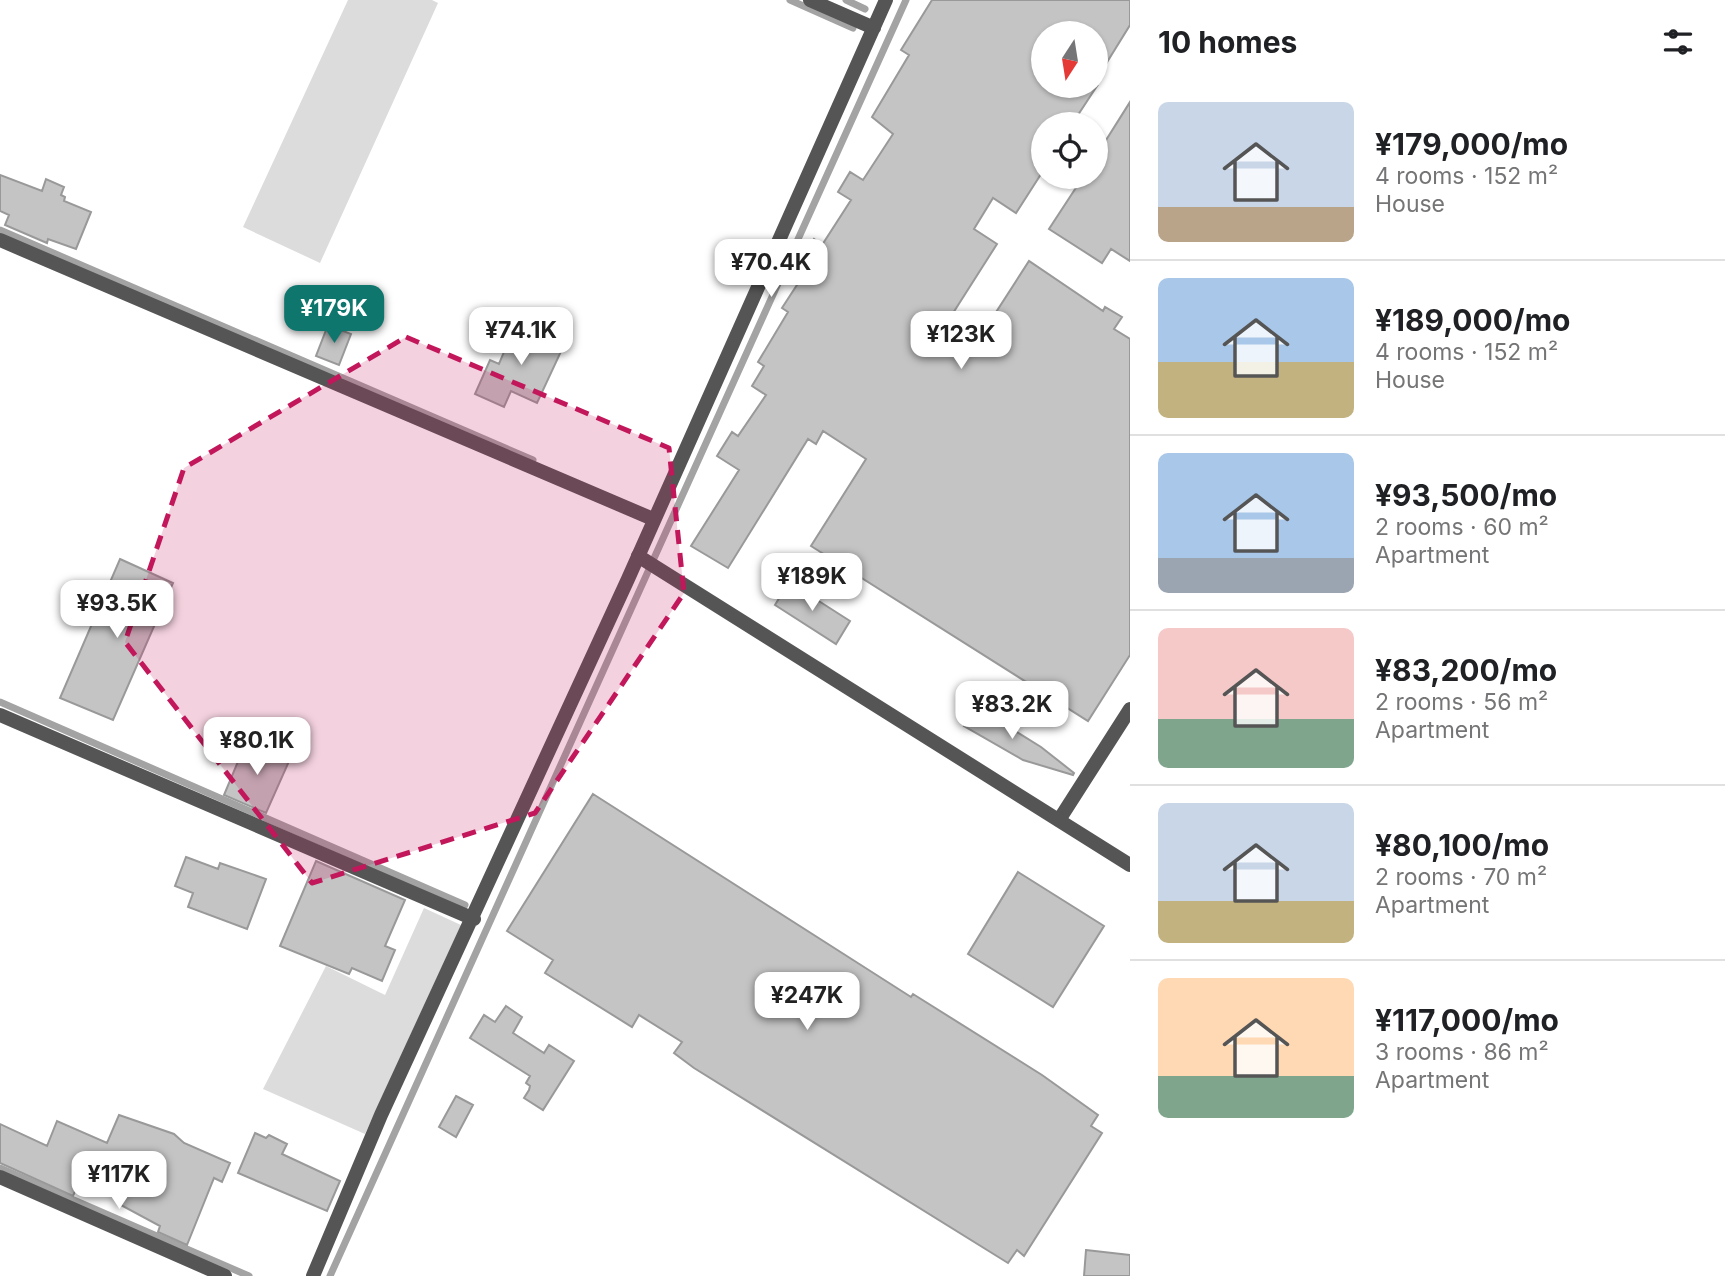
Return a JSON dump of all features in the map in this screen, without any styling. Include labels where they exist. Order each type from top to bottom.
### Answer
[{"type":"street","points":[[810,0],[874,29]]},
{"type":"street","points":[[313,1276],[381,1115],[641,558],[653,519],[886,0]]},
{"type":"street","points":[[0,240],[653,519]]},
{"type":"street","points":[[641,558],[1130,865]]},
{"type":"street","points":[[1059,820],[1130,709]]},
{"type":"street","points":[[0,715],[474,919]]},
{"type":"street","points":[[0,1177],[225,1276]]},
{"type":"highlighted area","points":[[406,337],[669,448],[684,593],[535,813],[312,883],[125,642],[184,468]]},
{"type":"shaded area","points":[[348,0],[432,0],[438,3],[320,263],[243,227]]},
{"type":"shaded area","points":[[424,908],[461,925],[365,1134],[263,1089],[326,966],[385,995]]},
{"type":"building","points":[[932,0],[1130,0],[1130,25],[1108,61],[1108,21],[1031,21],[1031,98],[1089,98],[1080,112],[1031,112],[1031,189],[1016,213],[993,198],[974,229],[997,244],[948,321],[978,340],[1029,261],[1103,311],[1105,307],[1122,317],[1114,329],[1130,339],[1130,655],[1088,721],[811,546],[866,459],[823,431],[816,444],[808,439],[728,568],[691,546],[739,470],[717,456],[732,432],[738,436],[766,395],[752,386],[764,366],[758,362],[788,312],[782,308],[806,271],[797,266],[814,239],[822,245],[851,200],[838,192],[850,172],[863,180],[893,134],[872,117],[909,55],[901,50]]},
{"type":"building","points":[[1130,102],[1130,261],[1111,249],[1102,263],[1049,229],[1075,189],[1108,189],[1108,137]]},
{"type":"building","points":[[0,175],[42,191],[46,179],[64,187],[61,195],[65,197],[64,201],[91,212],[76,249],[48,239],[47,243],[5,225],[9,215],[0,211]]},
{"type":"building","points":[[516,323],[564,345],[537,403],[511,391],[504,407],[475,394],[490,360],[499,364]]},
{"type":"building","points":[[328,325],[351,334],[339,365],[316,356]]},
{"type":"building","points":[[120,559],[173,583],[113,720],[60,698]]},
{"type":"building","points":[[789,582],[850,621],[836,644],[775,605]]},
{"type":"building","points":[[975,706],[1041,747],[1074,773],[1073,775],[1023,760],[964,726]]},
{"type":"building","points":[[247,740],[290,759],[266,813],[224,795]]},
{"type":"building","points":[[593,794],[911,997],[913,994],[1042,1075],[1098,1115],[1091,1126],[1102,1133],[1024,1256],[1017,1250],[1008,1263],[694,1068],[674,1053],[682,1042],[639,1015],[632,1027],[545,973],[553,960],[507,931]]},
{"type":"building","points":[[186,857],[218,869],[220,863],[266,879],[247,929],[188,907],[193,893],[175,886]]},
{"type":"building","points":[[316,861],[405,900],[385,946],[395,950],[382,981],[352,968],[349,974],[280,946]]},
{"type":"building","points":[[1018,872],[1104,926],[1053,1007],[968,954]]},
{"type":"building","points":[[506,1006],[522,1017],[513,1033],[544,1053],[549,1045],[574,1061],[543,1110],[524,1098],[529,1090],[530,1086],[526,1083],[530,1076],[470,1038],[484,1015],[495,1022]]},
{"type":"building","points":[[456,1096],[473,1105],[456,1137],[439,1127]]},
{"type":"building","points":[[119,1115],[174,1134],[184,1143],[230,1163],[222,1182],[214,1178],[187,1245],[158,1232],[160,1226],[119,1204],[127,1184],[86,1167],[73,1196],[0,1163],[0,1124],[47,1146],[57,1121],[107,1143]]},
{"type":"building","points":[[255,1133],[266,1138],[269,1135],[287,1144],[282,1154],[340,1181],[327,1211],[238,1173]]},
{"type":"building","points":[[1086,1250],[1130,1255],[1130,1276],[1084,1276]]},
{"type":"waterway","points":[[790,0],[853,28]]},
{"type":"waterway","points":[[846,0],[865,9]]},
{"type":"waterway","points":[[330,1276],[906,0]]},
{"type":"waterway","points":[[0,230],[533,460]]},
{"type":"waterway","points":[[0,702],[465,905]]},
{"type":"waterway","points":[[0,1168],[249,1276]]}]
